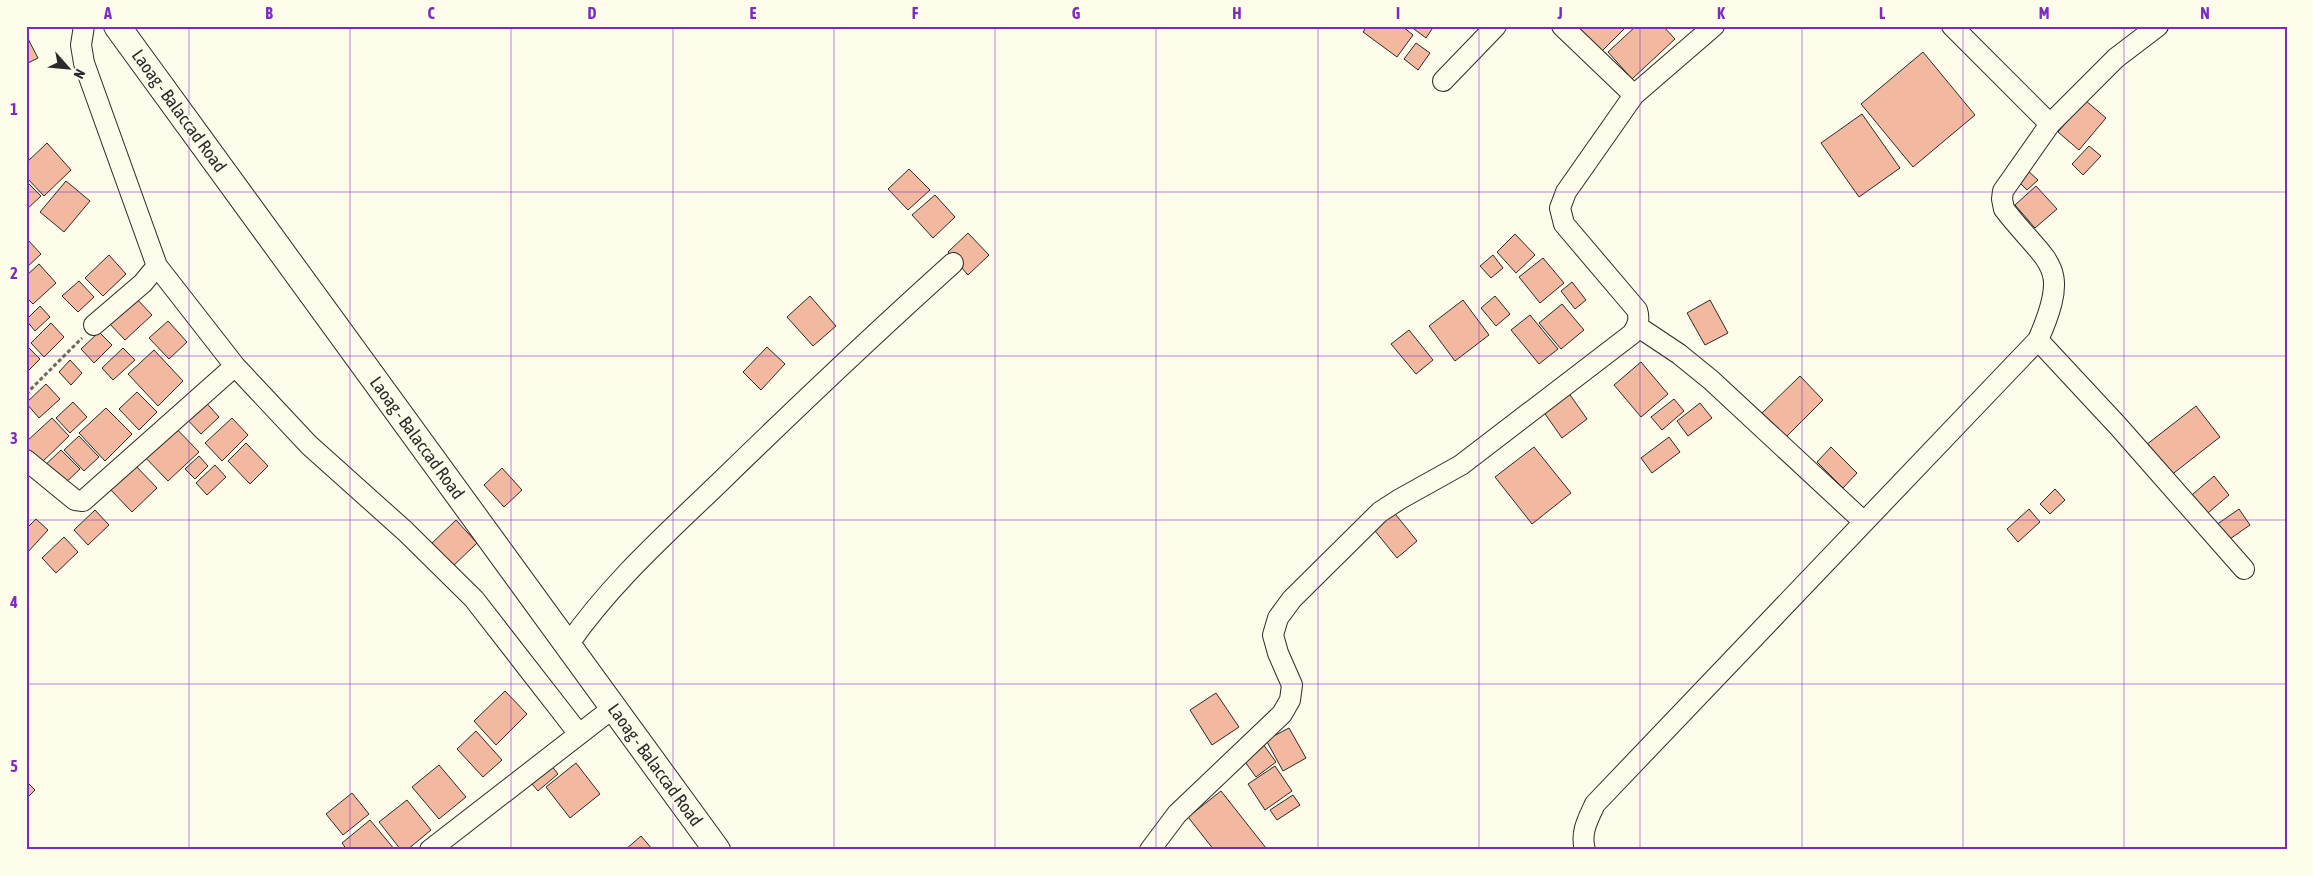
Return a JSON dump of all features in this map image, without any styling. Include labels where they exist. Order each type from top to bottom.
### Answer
[{"type":"main road","name":"Laoag - Balaccad Road","points":[[117,26],[717,850]]},
{"type":"street","points":[[84,26],[81,45],[84,64],[157,266],[235,366],[309,444],[405,531],[474,599],[579,734]]},
{"type":"street","points":[[1443,81],[1496,26]]},
{"type":"street","points":[[1562,26],[1634,95]]},
{"type":"street","points":[[1150,850],[1177,814],[1282,714],[1290,700],[1292,685],[1278,653],[1273,635],[1278,618],[1292,599],[1380,512],[1461,466],[1632,334],[1637,326],[1639,317],[1637,310],[1564,224],[1560,208],[1566,192],[1634,95],[1714,26]]},
{"type":"street","points":[[1952,26],[2050,124]]},
{"type":"street","points":[[1585,850],[1583,843],[1585,825],[1595,804],[2038,340],[2047,318],[2054,292],[2054,271],[2046,256],[2004,209],[2003,191],[2050,124],[2116,58],[2158,26]]},
{"type":"street","points":[[568,645],[603,599],[648,552],[840,365],[953,262]]},
{"type":"street","points":[[94,325],[143,283],[157,266]]},
{"type":"street","points":[[1637,326],[1679,354],[1711,380],[1864,522]]},
{"type":"street","points":[[2038,340],[2118,426],[2244,568]]},
{"type":"street","points":[[26,460],[75,500],[83,501],[235,366]]},
{"type":"street","points":[[430,850],[613,708]]},
{"type":"path","points":[[26,394],[94,325]]},
{"type":"building","points":[[1367,26],[1402,26],[1413,35],[1397,57],[1363,32]]},
{"type":"building","points":[[1410,26],[1434,26],[1426,38]]},
{"type":"building","points":[[1584,26],[1627,26],[1601,52],[1580,30]]},
{"type":"building","points":[[1636,26],[1663,26],[1675,39],[1632,79],[1608,52]]},
{"type":"building","points":[[26,35],[38,58],[26,64]]},
{"type":"building","points":[[1416,43],[1430,53],[1418,70],[1404,59]]},
{"type":"building","points":[[1923,52],[1975,115],[1913,167],[1861,104]]},
{"type":"building","points":[[2085,100],[2106,118],[2079,150],[2058,132]]},
{"type":"building","points":[[1862,114],[1900,168],[1859,197],[1821,143]]},
{"type":"building","points":[[47,143],[71,170],[44,196],[26,177],[26,163]]},
{"type":"building","points":[[2089,146],[2101,156],[2083,175],[2072,164]]},
{"type":"building","points":[[909,169],[930,190],[908,210],[888,189]]},
{"type":"building","points":[[2026,169],[2038,180],[2027,190],[2016,179]]},
{"type":"building","points":[[26,181],[41,196],[26,210]]},
{"type":"building","points":[[66,181],[90,201],[64,232],[40,212]]},
{"type":"building","points":[[2036,186],[2057,209],[2035,228],[2015,205]]},
{"type":"building","points":[[935,195],[955,217],[933,238],[912,215]]},
{"type":"building","points":[[968,233],[989,255],[968,275],[948,252]]},
{"type":"building","points":[[1515,234],[1535,255],[1516,273],[1497,252]]},
{"type":"building","points":[[26,238],[41,254],[26,268]]},
{"type":"building","points":[[109,255],[126,274],[103,296],[85,278]]},
{"type":"building","points":[[1493,255],[1503,268],[1491,278],[1480,266]]},
{"type":"building","points":[[1543,258],[1564,283],[1540,303],[1519,277]]},
{"type":"building","points":[[39,264],[56,283],[33,304],[26,297],[26,276]]},
{"type":"building","points":[[79,281],[94,297],[78,312],[62,296]]},
{"type":"building","points":[[1572,282],[1586,300],[1575,309],[1561,291]]},
{"type":"building","points":[[134,296],[152,315],[125,340],[108,322]]},
{"type":"building","points":[[810,296],[836,326],[813,346],[787,317]]},
{"type":"building","points":[[1495,296],[1510,314],[1496,326],[1481,308]]},
{"type":"building","points":[[1463,300],[1489,335],[1455,361],[1429,326]]},
{"type":"building","points":[[1710,300],[1728,333],[1705,345],[1687,313]]},
{"type":"building","points":[[1562,304],[1584,330],[1561,349],[1539,323]]},
{"type":"building","points":[[40,306],[50,317],[35,331],[26,320]]},
{"type":"building","points":[[1530,315],[1558,349],[1539,364],[1511,330]]},
{"type":"building","points":[[168,321],[187,342],[169,359],[149,338]]},
{"type":"building","points":[[51,323],[64,337],[44,357],[31,343]]},
{"type":"building","points":[[1409,330],[1433,360],[1416,374],[1391,344]]},
{"type":"building","points":[[99,332],[112,345],[94,363],[81,349]]},
{"type":"building","points":[[767,347],[785,364],[761,390],[743,372]]},
{"type":"building","points":[[29,348],[40,359],[26,373],[26,350]]},
{"type":"building","points":[[123,348],[135,360],[113,380],[102,368]]},
{"type":"building","points":[[154,350],[183,381],[158,406],[128,374]]},
{"type":"building","points":[[70,360],[82,373],[71,385],[59,372]]},
{"type":"building","points":[[1641,362],[1668,394],[1641,417],[1614,385]]},
{"type":"building","points":[[1800,376],[1823,400],[1785,438],[1761,414]]},
{"type":"building","points":[[46,384],[60,399],[39,418],[26,403]]},
{"type":"building","points":[[137,392],[157,412],[139,430],[119,409]]},
{"type":"building","points":[[1568,392],[1587,419],[1562,438],[1543,411]]},
{"type":"building","points":[[201,397],[219,417],[201,434],[183,415]]},
{"type":"building","points":[[1674,399],[1684,411],[1662,430],[1651,417]]},
{"type":"building","points":[[73,402],[87,417],[70,433],[56,418]]},
{"type":"building","points":[[1700,403],[1712,418],[1688,436],[1677,421]]},
{"type":"building","points":[[2196,406],[2220,437],[2170,476],[2146,445]]},
{"type":"building","points":[[106,408],[132,434],[105,461],[79,433]]},
{"type":"building","points":[[52,418],[69,436],[37,467],[26,455],[26,442]]},
{"type":"building","points":[[232,418],[248,435],[222,461],[205,443]]},
{"type":"building","points":[[171,423],[199,452],[168,481],[140,452]]},
{"type":"building","points":[[79,436],[99,457],[84,471],[64,450]]},
{"type":"building","points":[[1669,437],[1680,452],[1652,473],[1641,458]]},
{"type":"building","points":[[246,443],[268,466],[250,484],[228,461]]},
{"type":"building","points":[[1534,447],[1571,493],[1532,524],[1495,477]]},
{"type":"building","points":[[1831,447],[1857,473],[1843,488],[1817,462]]},
{"type":"building","points":[[61,450],[80,469],[60,488],[42,468]]},
{"type":"building","points":[[199,456],[208,466],[195,479],[185,469]]},
{"type":"building","points":[[134,464],[157,488],[132,512],[109,488]]},
{"type":"building","points":[[215,465],[226,477],[207,495],[196,483]]},
{"type":"building","points":[[502,468],[522,490],[504,507],[484,485]]},
{"type":"building","points":[[2214,476],[2229,495],[2202,518],[2186,500]]},
{"type":"building","points":[[2055,489],[2065,500],[2050,514],[2040,504]]},
{"type":"building","points":[[2029,509],[2040,522],[2018,542],[2007,529]]},
{"type":"building","points":[[2239,509],[2250,525],[2227,541],[2216,525]]},
{"type":"building","points":[[95,510],[109,525],[88,545],[74,530]]},
{"type":"building","points":[[1392,510],[1417,541],[1397,558],[1371,526]]},
{"type":"building","points":[[36,519],[48,530],[27,553],[26,529]]},
{"type":"building","points":[[456,520],[477,543],[451,568],[430,545]]},
{"type":"building","points":[[64,537],[78,552],[56,573],[42,558]]},
{"type":"building","points":[[505,691],[527,714],[496,745],[474,721]]},
{"type":"building","points":[[1216,693],[1239,727],[1212,745],[1190,710]]},
{"type":"building","points":[[1289,728],[1306,758],[1283,771],[1266,740]]},
{"type":"building","points":[[476,731],[502,760],[483,777],[457,749]]},
{"type":"building","points":[[1260,740],[1276,762],[1256,777],[1240,755]]},
{"type":"building","points":[[547,760],[558,774],[538,791],[527,778]]},
{"type":"building","points":[[576,763],[600,794],[570,818],[546,787]]},
{"type":"building","points":[[439,765],[466,797],[439,819],[412,787]]},
{"type":"building","points":[[1275,766],[1292,791],[1265,810],[1248,784]]},
{"type":"building","points":[[26,781],[35,790],[26,799]]},
{"type":"building","points":[[1221,791],[1266,848],[1263,850],[1214,850],[1188,817]]},
{"type":"building","points":[[352,793],[369,814],[343,835],[326,814]]},
{"type":"building","points":[[1293,795],[1300,805],[1277,820],[1270,810]]},
{"type":"building","points":[[407,800],[431,830],[407,850],[401,850],[379,822]]},
{"type":"building","points":[[370,820],[395,850],[347,850],[342,843]]},
{"type":"building","points":[[641,836],[653,850],[625,850]]}]
